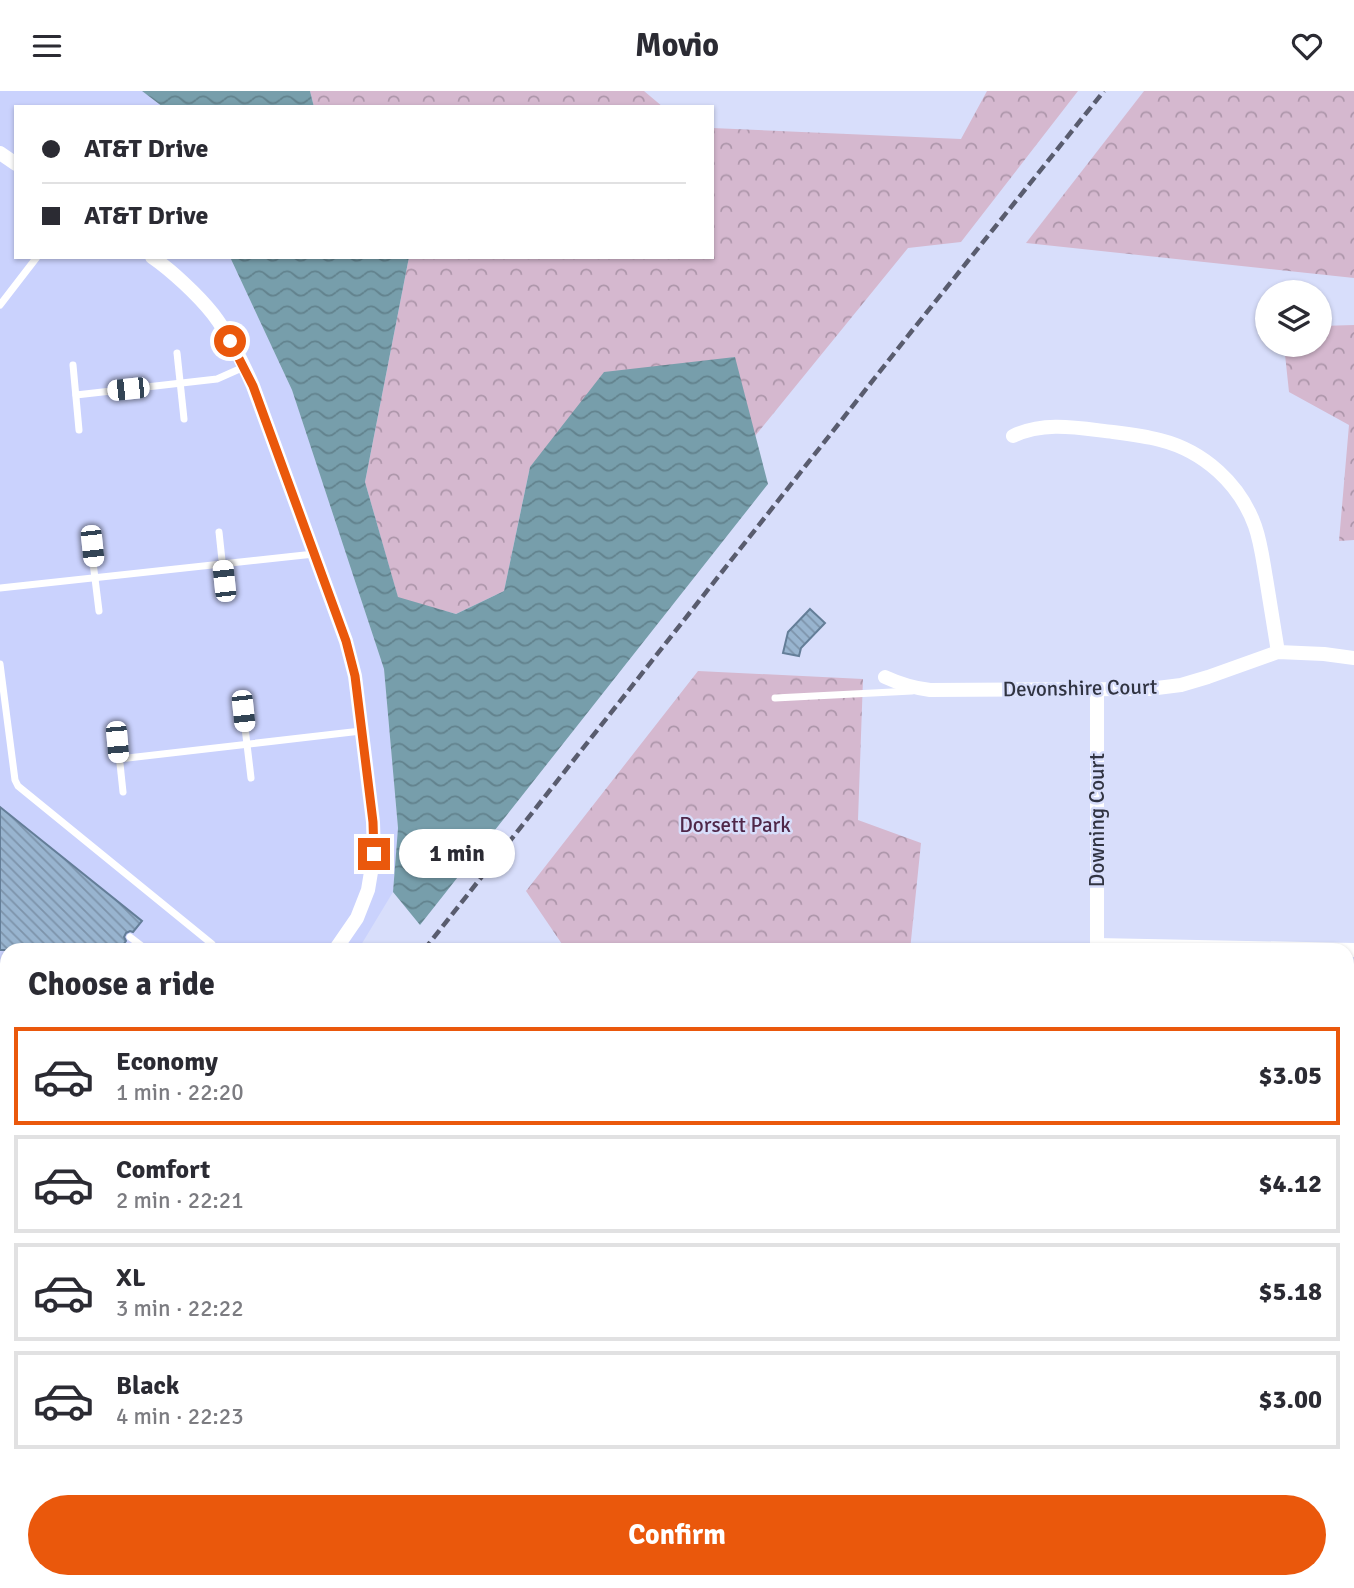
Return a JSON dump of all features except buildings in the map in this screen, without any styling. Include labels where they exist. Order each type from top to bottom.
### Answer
[{"type":"street","points":[[154,259],[213,314],[244,366],[349,652],[362,731],[373,822],[374,854],[368,890],[357,918],[340,943]]},
{"type":"street","points":[[1013,436],[1034,428],[1053,426],[1138,435],[1184,448],[1213,467],[1239,494],[1256,528],[1278,652]]},
{"type":"street","name":"Devonshire Court","points":[[885,677],[905,685],[930,690],[1149,689],[1181,685],[1278,652],[1354,658]]},
{"type":"street","name":"Downing Court","points":[[1097,689],[1097,943]]},
{"type":"lane","points":[[0,305],[35,259]]},
{"type":"lane","points":[[177,353],[184,419]]},
{"type":"lane","points":[[73,365],[79,430]]},
{"type":"lane","points":[[76,395],[217,379],[244,366]]},
{"type":"lane","points":[[219,532],[226,597]]},
{"type":"lane","points":[[92,546],[99,611]]},
{"type":"lane","points":[[0,588],[314,554]]},
{"type":"lane","points":[[0,664],[2,696],[18,786],[211,943]]},
{"type":"lane","points":[[775,698],[930,690]]},
{"type":"lane","points":[[243,711],[251,778]]},
{"type":"lane","points":[[116,726],[123,792]]},
{"type":"lane","points":[[119,759],[362,731]]},
{"type":"lane","points":[[130,937],[138,943]]},
{"type":"shaded area","points":[[0,91],[142,91],[160,105],[14,105],[14,259],[231,259],[292,390],[384,669],[398,828],[393,892],[362,943],[0,943]]},
{"type":"green space","points":[[310,91],[644,91],[661,105],[314,105]]},
{"type":"green space","points":[[987,91],[1078,91],[961,242],[908,248],[755,436],[734,357],[530,467],[504,591],[456,614],[398,598],[365,482],[409,259],[714,259],[714,128],[961,139]]},
{"type":"green space","points":[[1144,91],[1354,91],[1354,278],[1026,243]]},
{"type":"green space","points":[[1354,325],[1354,540],[1339,541],[1349,425],[1289,392],[1285,357],[1332,357],[1332,326]]},
{"type":"green space","name":"Dorsett Park","points":[[698,671],[863,679],[858,820],[921,843],[911,943],[561,943],[526,891]]},
{"type":"water","points":[[142,91],[310,91],[314,105],[160,105]]},
{"type":"water","points":[[231,259],[409,259],[365,482],[398,597],[456,614],[504,591],[530,467],[604,372],[735,357],[768,484],[420,925],[393,892],[398,828],[384,669],[292,390]]},
{"type":"railway","points":[[430,943],[1104,91]]},
{"type":"route","points":[[230,341],[253,386],[346,641],[355,676],[373,822],[374,854]]}]
